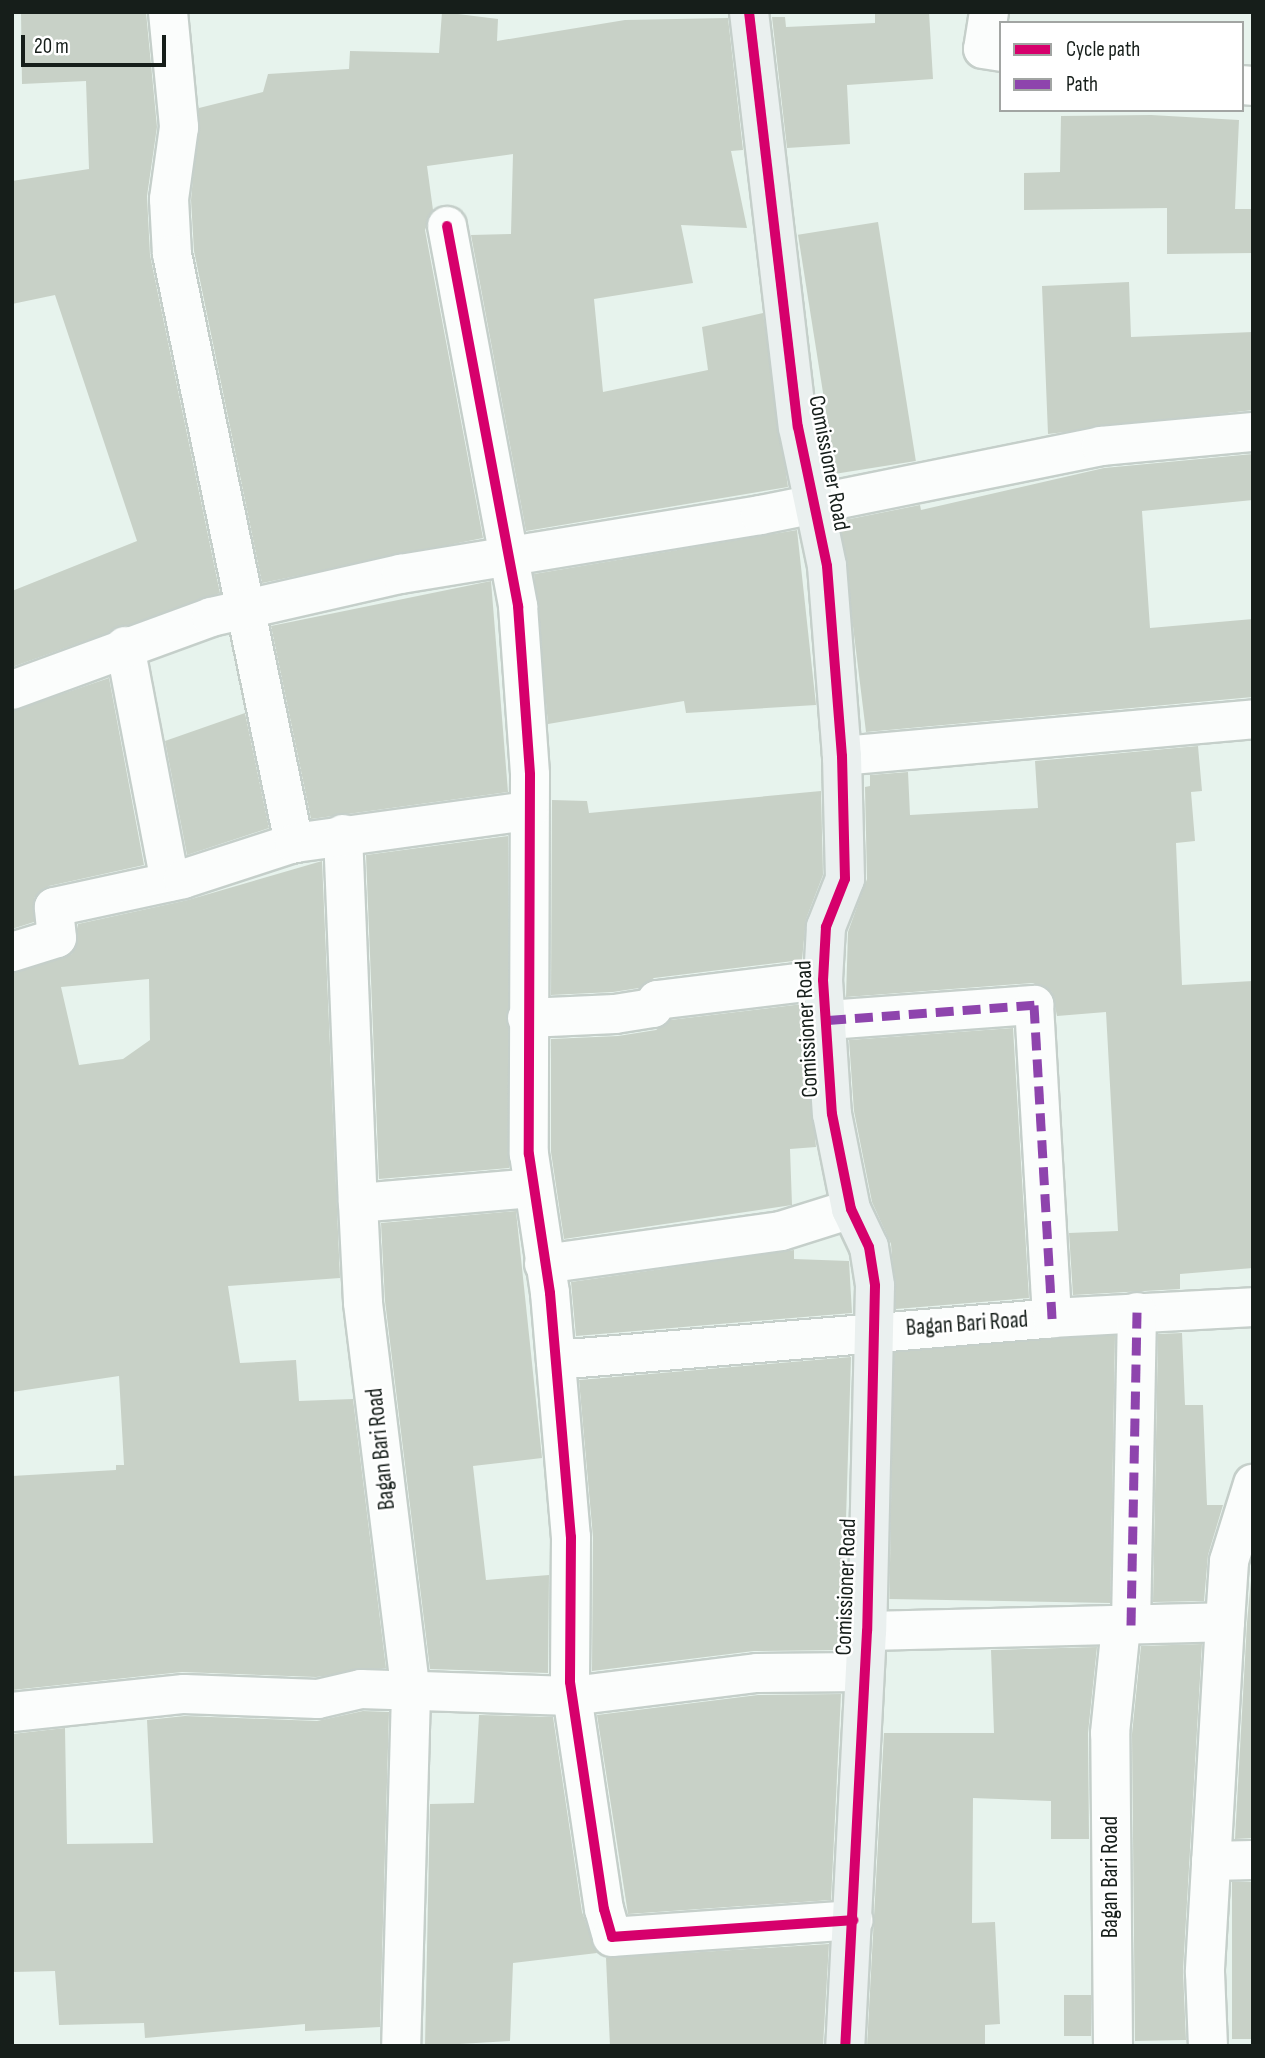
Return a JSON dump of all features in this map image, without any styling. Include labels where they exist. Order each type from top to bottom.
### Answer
[{"type":"street","points":[[168,12],[179,127],[169,199],[172,254],[243,610],[294,843]]},
{"type":"street","name":"Comissioner Road","points":[[749,12],[798,427],[827,566],[842,756],[845,879],[826,927],[822,980],[828,1020],[832,1114],[850,1209],[869,1247],[877,1331],[867,1632],[845,2046]]},
{"type":"street","points":[[989,12],[983,50],[999,52]]},
{"type":"street","points":[[447,226],[518,606],[529,811],[527,1018],[533,1188],[556,1360],[571,1537],[572,1696],[612,1937],[853,1920]]},
{"type":"street","points":[[12,690],[125,646],[243,610],[401,574],[509,558],[1101,446],[1253,432]]},
{"type":"street","points":[[125,646],[170,882]]},
{"type":"street","points":[[842,756],[1253,719]]},
{"type":"street","points":[[12,952],[57,938],[54,907],[170,882],[294,843],[343,834],[529,811]]},
{"type":"street","name":"Bagan Bari Road","points":[[343,834],[363,1303],[411,1694],[401,2046]]},
{"type":"street","points":[[527,1018],[615,1014],[653,1008],[657,1000],[822,980]]},
{"type":"street","points":[[828,1020],[1034,1005],[1052,1318]]},
{"type":"street","points":[[358,1203],[533,1188]]},
{"type":"street","points":[[544,1264],[781,1231],[850,1209]]},
{"type":"street","name":"Bagan Bari Road","points":[[556,1360],[877,1331],[1137,1312],[1253,1307]]},
{"type":"street","name":"Bagan Bari Road","points":[[1113,2046],[1110,1733],[1126,1625],[1137,1312]]},
{"type":"street","points":[[1208,2046],[1211,1861],[1229,1561],[1253,1484]]},
{"type":"street","points":[[867,1632],[1225,1622]]},
{"type":"street","points":[[12,1712],[184,1694],[318,1699],[361,1689],[411,1694],[572,1696],[757,1673],[864,1672]]},
{"type":"street","points":[[1211,1861],[1253,1860]]},
{"type":"building","points":[[21,12],[146,12],[157,127],[147,196],[150,255],[220,593],[12,667],[12,591],[137,541],[55,295],[12,304],[12,181],[89,169],[86,81],[22,84]]},
{"type":"building","points":[[442,12],[498,19],[497,41],[625,20],[728,18],[743,150],[731,151],[747,228],[681,225],[693,283],[594,299],[603,392],[708,370],[702,327],[763,313],[788,487],[526,531],[471,235],[511,234],[513,154],[427,166],[433,210],[425,230],[483,538],[262,583],[194,251],[191,200],[199,108],[263,92],[268,74],[349,69],[350,51],[439,53]]},
{"type":"building","points":[[875,12],[929,12],[933,79],[847,85],[850,144],[787,148],[772,17],[785,17],[786,27],[875,23]]},
{"type":"building","points":[[1151,115],[1239,120],[1235,209],[1253,209],[1253,253],[1167,254],[1167,208],[1024,210],[1024,173],[1060,172],[1061,116]]},
{"type":"building","points":[[878,222],[916,461],[836,474],[798,235]]},
{"type":"building","points":[[1129,282],[1131,337],[1253,332],[1253,410],[1048,434],[1042,286]]},
{"type":"building","points":[[1253,454],[1253,500],[1142,511],[1150,628],[1253,619],[1253,697],[866,732],[840,521],[920,505],[921,510],[1104,468]]},
{"type":"building","points":[[797,530],[816,705],[686,713],[684,701],[548,724],[534,574]]},
{"type":"building","points":[[491,581],[508,792],[311,819],[271,626]]},
{"type":"building","points":[[109,678],[144,865],[49,886],[34,898],[34,922],[12,929],[12,711]]},
{"type":"building","points":[[245,713],[269,828],[187,855],[165,741]]},
{"type":"building","points":[[1198,746],[1202,791],[1191,792],[1195,841],[1176,843],[1182,985],[1253,981],[1253,1268],[1180,1274],[1180,1289],[1073,1295],[1069,1233],[1118,1231],[1106,1012],[1057,1016],[1052,992],[1033,983],[846,997],[848,932],[867,879],[865,787],[870,786],[870,775],[908,772],[910,815],[1038,808],[1035,761]]},
{"type":"building","points":[[821,791],[823,875],[806,919],[802,960],[654,978],[639,988],[613,992],[551,995],[552,800],[587,801],[589,813]]},
{"type":"building","points":[[508,836],[509,1168],[379,1179],[366,855]]},
{"type":"building","points":[[322,861],[340,1278],[228,1286],[240,1363],[296,1360],[299,1401],[353,1399],[386,1668],[316,1677],[182,1672],[12,1690],[12,1476],[116,1470],[116,1465],[124,1465],[119,1376],[12,1392],[12,973],[72,954],[78,924],[188,900]],"holes":[[[149,979],[150,1040],[123,1059],[79,1065],[61,987]]]},
{"type":"building","points":[[803,1004],[816,1147],[790,1149],[792,1205],[564,1239],[551,1152],[551,1039],[618,1036],[656,1030],[670,1020]]},
{"type":"building","points":[[1013,1028],[1029,1298],[896,1309],[891,1244],[872,1202],[854,1111],[849,1040]]},
{"type":"building","points":[[516,1211],[542,1458],[473,1466],[486,1580],[549,1575],[548,1673],[430,1669],[385,1301],[381,1223]]},
{"type":"building","points":[[794,1250],[794,1259],[849,1261],[852,1313],[576,1336],[571,1282]]},
{"type":"building","points":[[894,1332],[1115,1336],[1110,1603],[889,1599]]},
{"type":"building","points":[[1182,1333],[1185,1405],[1203,1405],[1207,1505],[1223,1505],[1208,1555],[1204,1601],[1153,1602],[1158,1334]]},
{"type":"building","points":[[851,1357],[842,1650],[754,1651],[592,1671],[593,1537],[579,1380]]},
{"type":"building","points":[[1253,1558],[1253,1838],[1235,1839],[1247,1623]]},
{"type":"building","points":[[1202,1644],[1183,1971],[1186,2040],[1135,2041],[1132,1734],[1141,1646]]},
{"type":"building","points":[[1097,1647],[1088,1733],[1089,1839],[1051,1839],[1051,1801],[973,1798],[972,1923],[995,1922],[1000,2024],[985,2025],[985,2046],[867,2046],[884,1733],[994,1733],[991,1650]]},
{"type":"building","points":[[841,1694],[831,1900],[628,1914],[597,1715],[758,1695]]},
{"type":"building","points":[[363,1711],[389,1712],[380,2027],[305,2031],[305,2024],[145,2038],[144,2023],[59,2025],[55,1971],[12,1972],[12,1734],[65,1728],[67,1844],[153,1843],[147,1720],[185,1716],[317,1721]]},
{"type":"building","points":[[479,1715],[553,1717],[582,1912],[597,1953],[513,1963],[510,2041],[425,2046],[430,1804],[474,1803]]},
{"type":"building","points":[[1232,1882],[1253,1882],[1253,2039],[1232,2039]]},
{"type":"building","points":[[829,1944],[823,2046],[610,2046],[606,1958]]},
{"type":"building","points":[[1064,1995],[1091,1995],[1091,2036],[1064,2036]]},
{"type":"marked path","points":[[828,1020],[1034,1005],[1052,1318]]},
{"type":"marked path","points":[[1131,1625],[1137,1312]]},
{"type":"cycle path","points":[[749,12],[798,427],[827,566],[842,756],[845,879],[826,927],[823,980],[832,1114],[851,1209],[869,1247],[875,1286],[867,1631],[845,2046]]},
{"type":"cycle path","points":[[447,226],[518,606],[530,775],[529,1154],[550,1293],[571,1537],[570,1682],[604,1909],[612,1937],[853,1920]]}]
